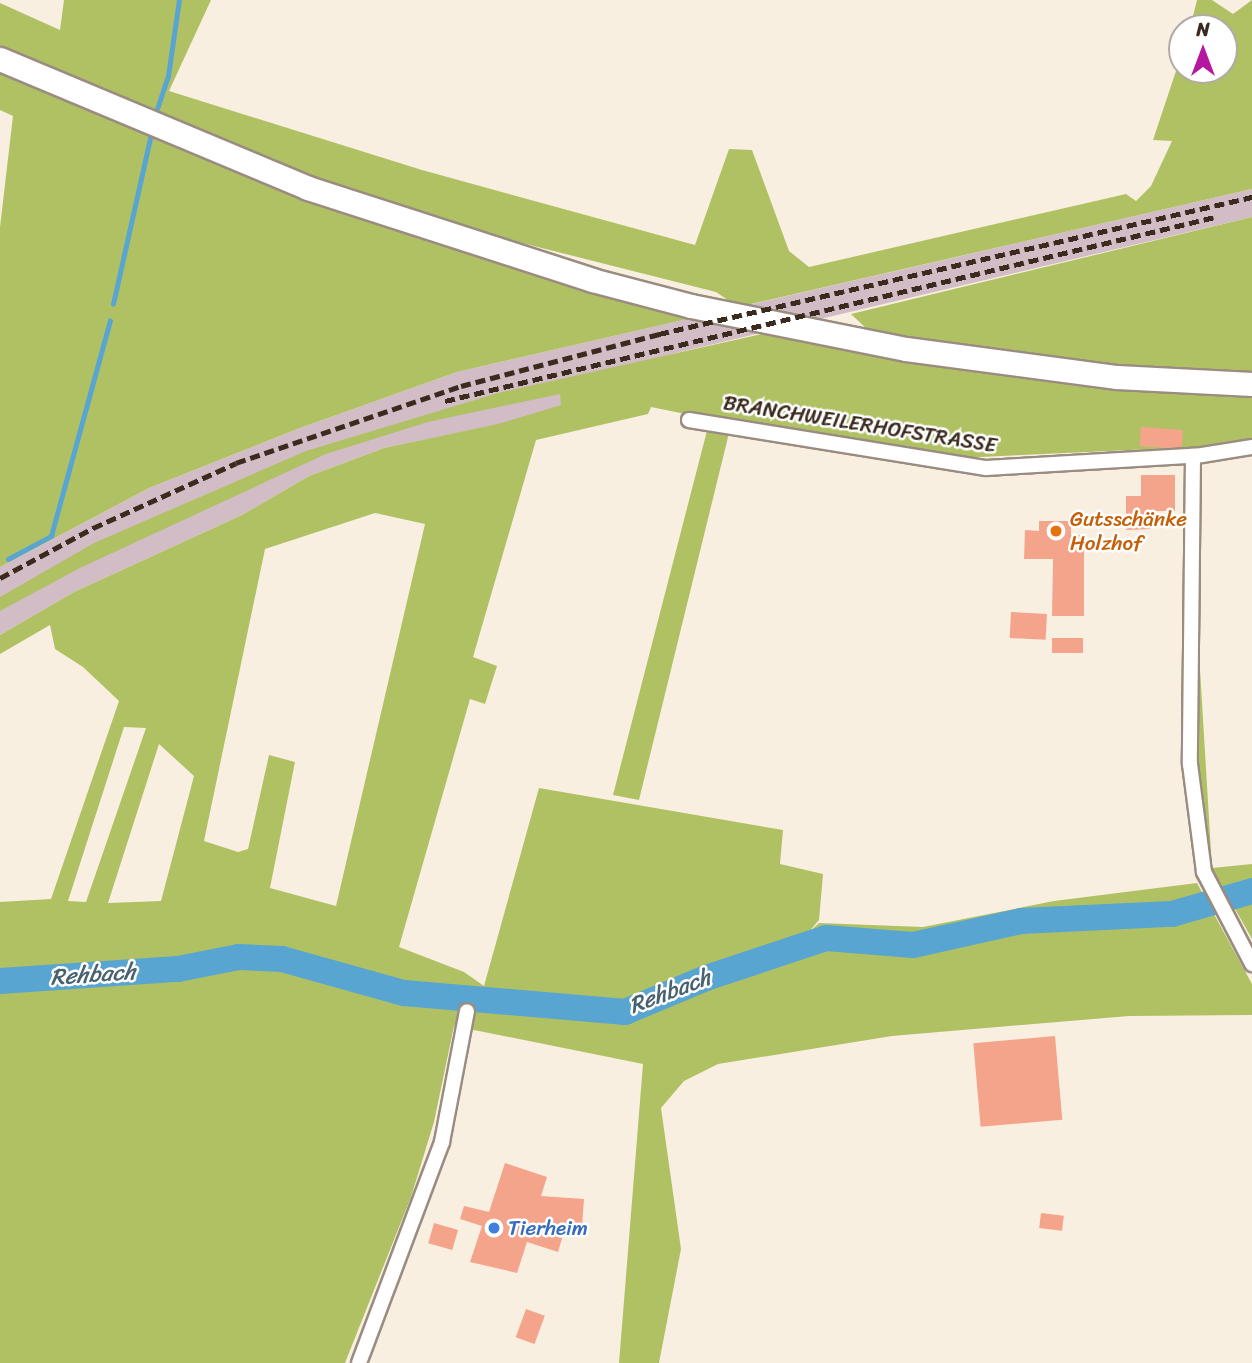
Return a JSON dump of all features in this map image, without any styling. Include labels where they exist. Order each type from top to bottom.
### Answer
[{"type":"main road","points":[[0,60],[307,188],[604,283],[906,349],[1117,377],[1252,384]]},
{"type":"street","name":"BRANCHWEILERHOFSTRASSE","points":[[689,420],[986,468],[1193,456],[1252,447]]},
{"type":"street","points":[[1193,456],[1187,700],[1203,872],[1252,964]]},
{"type":"street","points":[[359,1363],[442,1142],[467,1012]]},
{"type":"shaded area","points":[[1252,189],[1252,217],[672,354],[587,383],[570,410],[384,448],[309,476],[242,515],[74,592],[0,635],[0,567],[149,488],[300,428],[457,372]]},
{"type":"green space","points":[[64,0],[211,0],[169,91],[422,170],[695,245],[729,149],[752,150],[789,251],[809,267],[1126,194],[1136,201],[1151,186],[1172,141],[1153,140],[1172,84],[1238,84],[1238,14],[1233,14],[1252,0],[1252,189],[738,307],[716,292],[423,218],[163,118],[0,47],[0,3],[60,30]]},
{"type":"green space","points":[[1197,0],[1212,0],[1233,14],[1194,14]]},
{"type":"green space","points":[[0,67],[696,317],[457,372],[300,428],[149,488],[0,567],[0,227],[13,116],[0,110]]},
{"type":"green space","points":[[1252,217],[1252,378],[954,348],[868,330],[851,314]]},
{"type":"green space","points":[[775,331],[813,344],[1003,375],[1252,397],[1252,439],[1197,447],[958,458],[731,425],[639,800],[613,795],[710,419],[651,407],[648,414],[536,440],[473,657],[497,666],[485,704],[470,699],[399,947],[464,972],[484,986],[539,788],[783,830],[780,864],[823,874],[819,920],[808,933],[819,923],[923,927],[1054,901],[1197,883],[1252,984],[1252,1015],[1129,1016],[892,1036],[718,1064],[684,1081],[661,1108],[681,1249],[659,1363],[619,1363],[643,1064],[454,1026],[434,1122],[411,1197],[345,1363],[0,1363],[0,902],[51,899],[119,701],[83,667],[55,649],[50,625],[0,654],[0,635],[74,592],[242,515],[309,476],[384,448],[498,424],[561,405],[560,394],[428,422],[326,454],[80,568],[0,611],[0,597],[94,543],[306,451],[498,393]],"holes":[[[375,513],[425,524],[336,906],[270,888],[295,762],[269,755],[248,849],[238,852],[204,841],[265,549]],[[124,727],[146,728],[86,902],[68,901]],[[159,744],[194,776],[161,901],[108,903]]]},
{"type":"green space","points":[[1198,636],[1212,868],[1196,870],[1182,755]]},
{"type":"green space","points":[[1252,864],[1252,939],[1212,868]]},
{"type":"building","points":[[1141,427],[1183,430],[1182,449],[1140,446]]},
{"type":"building","points":[[1141,475],[1175,475],[1175,511],[1150,511],[1151,529],[1126,530],[1126,496],[1141,496]]},
{"type":"building","points":[[1039,521],[1071,521],[1071,535],[1084,535],[1084,616],[1052,616],[1053,559],[1024,559],[1025,530],[1039,531]]},
{"type":"building","points":[[1011,612],[1047,614],[1046,640],[1010,638]]},
{"type":"building","points":[[1052,638],[1083,638],[1083,653],[1052,653]]},
{"type":"building","points":[[1055,1036],[1062,1120],[981,1127],[973,1043]]},
{"type":"building","points":[[505,1163],[547,1177],[541,1196],[584,1199],[582,1226],[566,1225],[558,1252],[527,1242],[517,1273],[470,1262],[482,1226],[460,1219],[464,1206],[489,1212]]},
{"type":"building","points":[[1041,1213],[1064,1216],[1062,1231],[1039,1228]]},
{"type":"building","points":[[434,1223],[458,1230],[452,1250],[428,1243]]},
{"type":"building","points":[[526,1309],[545,1316],[535,1344],[516,1337]]},
{"type":"waterway","points":[[155,115],[168,76],[179,0]]},
{"type":"waterway","points":[[113,304],[152,130]]},
{"type":"waterway","points":[[8,559],[51,536],[110,321]]},
{"type":"waterway","name":"Rehbach","points":[[0,981],[178,969],[239,957],[282,959],[404,993],[625,1012],[706,978],[826,938],[913,945],[1021,921],[1172,914],[1252,891]]},
{"type":"railway","points":[[0,578],[93,528],[236,463],[461,386],[659,334],[1252,197]]},
{"type":"railway","points":[[445,401],[1215,217]]},
{"type":"place","name":"Gutsschänke Holzhof","points":[[1056,531]]},
{"type":"place","name":"Tierheim","points":[[494,1228]]}]
